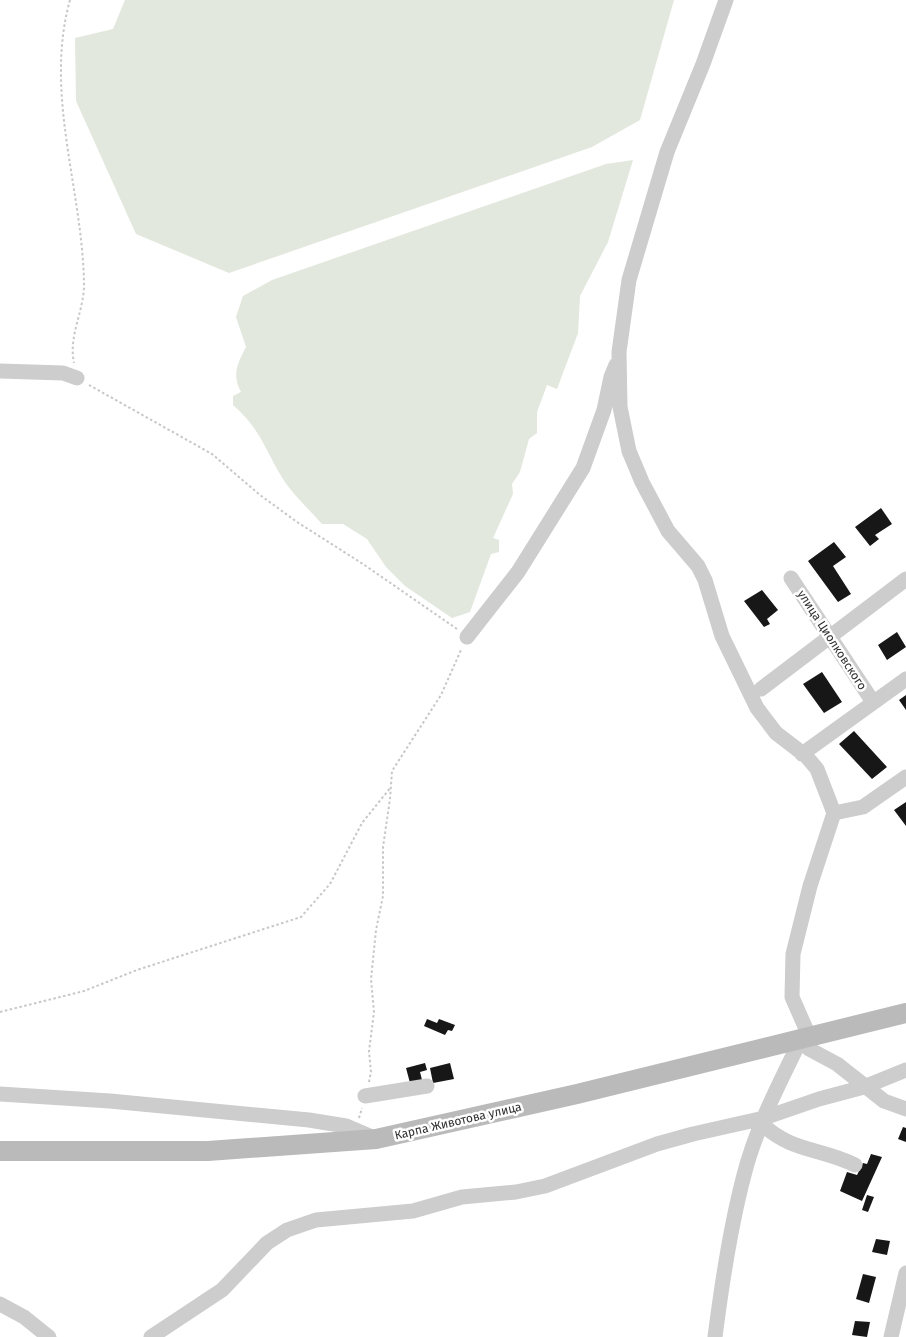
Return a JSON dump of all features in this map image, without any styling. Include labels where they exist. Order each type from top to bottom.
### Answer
[{"type":"main road","name":"Карпа Животова улица","points":[[0,1151],[208,1151],[376,1139],[577,1094],[906,1013]]},
{"type":"street","points":[[726,0],[703,64],[667,152],[652,196],[624,304],[620,358],[623,430],[642,482],[668,531],[698,566],[705,580],[722,636],[757,708],[776,733],[802,754],[816,769],[834,813],[810,886],[793,954],[792,997],[809,1049],[837,1064],[884,1101],[906,1109]]},
{"type":"street","points":[[467,637],[518,572],[583,468],[604,410],[611,377],[620,358]]},
{"type":"street","points":[[0,371],[63,373],[77,378]]},
{"type":"street","name":"улица Циолковского","points":[[791,578],[873,702]]},
{"type":"street","points":[[761,689],[906,579]]},
{"type":"street","points":[[802,754],[906,679]]},
{"type":"street","points":[[834,813],[863,807],[906,777]]},
{"type":"street","points":[[715,1337],[727,1250],[744,1173],[763,1121],[805,1039]]},
{"type":"street","points":[[150,1337],[222,1290],[268,1244],[287,1230],[316,1220],[414,1211],[462,1197],[516,1192],[545,1186],[657,1144],[693,1134],[763,1121],[819,1099],[864,1087],[906,1070]]},
{"type":"street","points":[[365,1096],[427,1086]]},
{"type":"street","points":[[0,1094],[110,1101],[309,1120],[346,1126],[376,1139]]},
{"type":"street","points":[[763,1121],[792,1145],[842,1158],[855,1165]]},
{"type":"street","points":[[891,1337],[906,1273]]},
{"type":"street","points":[[0,1304],[24,1317],[49,1337]]},
{"type":"path","points":[[70,0],[66,14],[62,54],[62,108],[84,266],[85,295],[76,324],[71,352],[77,378],[212,454],[260,495],[297,522],[363,564],[467,637],[441,695],[392,771],[383,847],[382,896],[371,979],[374,1012],[369,1050],[371,1072],[356,1130]]},
{"type":"path","points":[[0,1012],[84,991],[136,970],[302,917],[330,884],[362,823],[391,786]]},
{"type":"shaded area","points":[[125,0],[674,0],[640,120],[592,147],[229,273],[136,234],[76,101],[75,38],[113,29]]},
{"type":"shaded area","points":[[633,160],[608,242],[580,296],[578,333],[557,389],[547,385],[537,412],[537,433],[529,439],[520,472],[512,484],[513,494],[493,538],[499,540],[499,552],[491,554],[470,612],[452,618],[405,586],[386,567],[367,539],[343,524],[322,524],[289,487],[255,430],[233,405],[233,396],[241,392],[236,375],[240,359],[246,347],[236,317],[243,296],[272,280],[606,164]]},
{"type":"building","points":[[881,508],[892,524],[875,535],[879,539],[870,546],[855,527]]},
{"type":"building","points":[[834,542],[846,557],[833,566],[851,594],[838,602],[808,561]]},
{"type":"building","points":[[762,590],[778,610],[767,619],[770,624],[764,627],[744,601]]},
{"type":"building","points":[[897,632],[906,647],[887,660],[878,645]]},
{"type":"building","points":[[822,672],[842,702],[824,713],[803,684]]},
{"type":"building","points":[[906,695],[906,710],[899,700]]},
{"type":"building","points":[[854,731],[887,767],[872,779],[839,744]]},
{"type":"building","points":[[906,802],[906,826],[894,810]]},
{"type":"building","points":[[427,1019],[437,1023],[439,1019],[455,1025],[452,1031],[448,1030],[445,1035],[424,1026]]},
{"type":"building","points":[[425,1063],[427,1070],[420,1072],[422,1080],[410,1083],[406,1068]]},
{"type":"building","points":[[450,1063],[454,1079],[433,1083],[430,1068]]},
{"type":"building","points":[[903,1127],[906,1128],[906,1142],[898,1139]]},
{"type":"building","points":[[871,1154],[882,1157],[862,1201],[840,1191],[847,1172],[857,1175],[863,1163],[867,1164]]},
{"type":"building","points":[[867,1195],[874,1197],[868,1212],[862,1210]]},
{"type":"building","points":[[876,1239],[890,1241],[887,1255],[872,1252]]},
{"type":"building","points":[[863,1274],[876,1277],[869,1303],[856,1299]]},
{"type":"building","points":[[855,1321],[870,1322],[867,1337],[852,1335]]}]
